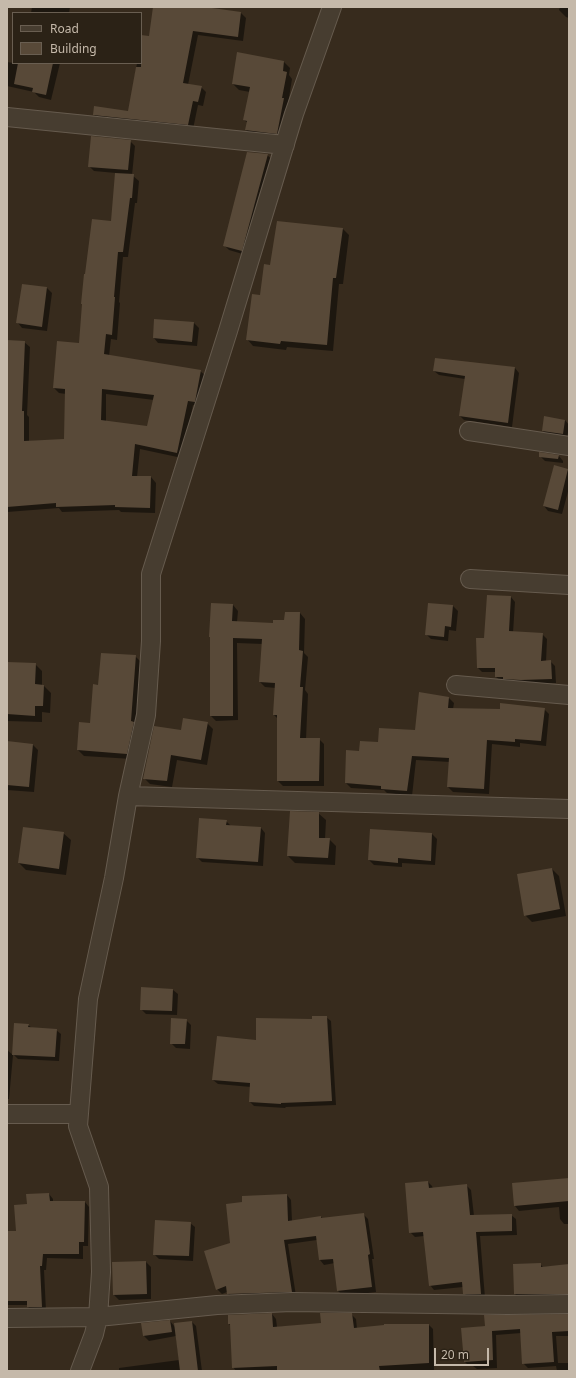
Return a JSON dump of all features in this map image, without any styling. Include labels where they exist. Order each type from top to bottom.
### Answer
[{"type":"street","points":[[80,1371],[94,1334],[98,1317],[101,1272],[99,1186],[78,1126],[88,999],[114,878],[128,796],[146,715],[151,641],[151,574],[294,114],[332,7]]},
{"type":"street","points":[[7,117],[285,145]]},
{"type":"street","points":[[469,432],[569,446]]},
{"type":"street","points":[[470,579],[569,585]]},
{"type":"street","points":[[456,685],[569,695]]},
{"type":"street","points":[[128,796],[569,809]]},
{"type":"street","points":[[7,1114],[79,1114]]},
{"type":"street","points":[[7,1318],[98,1317],[217,1305],[284,1302],[569,1304]]},
{"type":"building","points":[[153,7],[205,7],[241,12],[238,37],[193,31],[183,83],[202,86],[198,102],[193,101],[188,125],[93,115],[94,106],[128,111],[136,67],[141,67],[142,64],[142,35],[149,36]]},
{"type":"building","points":[[237,52],[284,61],[283,71],[287,72],[277,134],[245,130],[247,121],[243,120],[250,87],[232,84]]},
{"type":"building","points":[[18,64],[53,64],[46,95],[32,92],[33,88],[14,84]]},
{"type":"building","points":[[91,136],[131,140],[128,170],[88,167]]},
{"type":"building","points":[[247,152],[268,154],[242,251],[223,246]]},
{"type":"building","points":[[115,173],[134,174],[132,198],[130,198],[123,252],[118,252],[112,335],[106,334],[104,354],[201,370],[195,402],[188,401],[177,453],[135,444],[132,476],[151,476],[150,508],[115,507],[115,505],[56,507],[56,503],[7,507],[7,340],[25,341],[22,411],[24,411],[24,441],[64,439],[65,389],[53,388],[57,341],[79,343],[84,274],[92,219],[111,221]],"holes":[[[102,389],[154,395],[147,426],[101,420]]]},
{"type":"building","points":[[277,221],[343,228],[336,278],[333,278],[327,345],[281,341],[280,344],[246,340],[252,294],[260,295],[264,264],[270,265]]},
{"type":"building","points":[[22,284],[47,287],[42,327],[16,323]]},
{"type":"building","points":[[154,319],[194,322],[192,342],[153,338]]},
{"type":"building","points":[[435,358],[515,367],[508,423],[459,416],[465,376],[433,371]]},
{"type":"building","points":[[544,416],[565,420],[563,434],[542,431]]},
{"type":"building","points":[[539,452],[559,455],[558,459],[539,457]]},
{"type":"building","points":[[554,465],[568,469],[558,510],[543,506]]},
{"type":"building","points":[[487,595],[511,596],[509,631],[543,633],[541,661],[551,660],[552,679],[503,679],[503,677],[495,677],[495,668],[477,668],[476,638],[484,638]]},
{"type":"building","points":[[211,603],[233,604],[232,621],[273,623],[273,620],[284,620],[285,612],[300,612],[299,650],[303,651],[300,687],[303,687],[300,738],[320,738],[319,781],[277,781],[277,715],[273,715],[275,683],[259,682],[262,639],[233,638],[233,716],[210,716],[209,637]]},
{"type":"building","points":[[428,603],[453,605],[451,627],[445,626],[444,637],[425,635]]},
{"type":"building","points":[[101,653],[136,655],[131,721],[134,722],[127,754],[77,750],[79,722],[90,723],[93,684],[98,685]]},
{"type":"building","points":[[7,662],[36,663],[35,684],[44,685],[43,706],[35,706],[35,716],[7,714]]},
{"type":"building","points":[[419,692],[449,697],[448,708],[500,709],[500,703],[545,708],[541,741],[515,739],[515,742],[487,740],[484,789],[447,787],[449,758],[412,756],[407,791],[381,789],[381,786],[345,783],[346,750],[359,751],[360,741],[378,742],[379,728],[415,730]]},
{"type":"building","points":[[183,718],[208,722],[201,760],[171,755],[167,781],[143,779],[154,726],[181,730]]},
{"type":"building","points":[[7,741],[33,744],[29,787],[7,785]]},
{"type":"building","points":[[290,811],[319,812],[319,838],[330,838],[328,858],[287,856]]},
{"type":"building","points":[[199,818],[227,820],[226,825],[261,827],[258,862],[196,858]]},
{"type":"building","points":[[23,827],[64,832],[59,869],[18,863]]},
{"type":"building","points":[[370,829],[432,833],[431,861],[398,858],[398,863],[368,860]]},
{"type":"building","points":[[552,868],[560,909],[524,916],[517,874]]},
{"type":"building","points":[[141,987],[173,989],[172,1011],[140,1010]]},
{"type":"building","points":[[312,1016],[327,1016],[332,1101],[281,1104],[249,1102],[250,1083],[212,1080],[217,1036],[256,1040],[256,1018],[312,1019]]},
{"type":"building","points":[[171,1018],[187,1019],[185,1044],[170,1044]]},
{"type":"building","points":[[14,1023],[29,1024],[28,1027],[57,1029],[55,1057],[12,1055]]},
{"type":"building","points":[[569,1178],[569,1201],[514,1206],[512,1183]]},
{"type":"building","points":[[428,1181],[429,1188],[467,1184],[470,1215],[512,1214],[512,1231],[476,1232],[481,1294],[463,1294],[462,1282],[429,1286],[423,1232],[409,1233],[405,1183]]},
{"type":"building","points":[[49,1193],[50,1201],[85,1201],[84,1242],[79,1242],[79,1254],[43,1254],[42,1266],[40,1266],[42,1307],[27,1307],[27,1301],[7,1301],[7,1231],[16,1231],[14,1205],[27,1204],[26,1194]]},
{"type":"building","points":[[287,1194],[288,1221],[321,1216],[321,1218],[364,1213],[370,1254],[368,1255],[372,1287],[337,1291],[333,1259],[319,1260],[316,1236],[284,1240],[292,1292],[227,1294],[226,1286],[216,1290],[204,1251],[230,1243],[226,1204],[242,1202],[242,1196]]},
{"type":"building","points":[[155,1220],[191,1222],[189,1256],[153,1255]]},
{"type":"building","points":[[146,1261],[147,1294],[113,1295],[112,1262]]},
{"type":"building","points":[[541,1263],[541,1267],[569,1264],[569,1294],[514,1294],[513,1264]]},
{"type":"building","points":[[272,1313],[273,1327],[321,1323],[320,1313],[352,1313],[354,1328],[384,1324],[429,1324],[429,1363],[379,1366],[380,1371],[277,1371],[277,1366],[232,1368],[230,1324],[228,1324],[228,1315]]},
{"type":"building","points":[[569,1314],[569,1331],[552,1332],[554,1362],[522,1364],[520,1329],[492,1331],[493,1360],[464,1362],[461,1328],[485,1326],[484,1315]]},
{"type":"building","points":[[170,1320],[172,1332],[143,1336],[141,1323]]},
{"type":"building","points":[[192,1321],[198,1371],[180,1371],[174,1323]]}]
